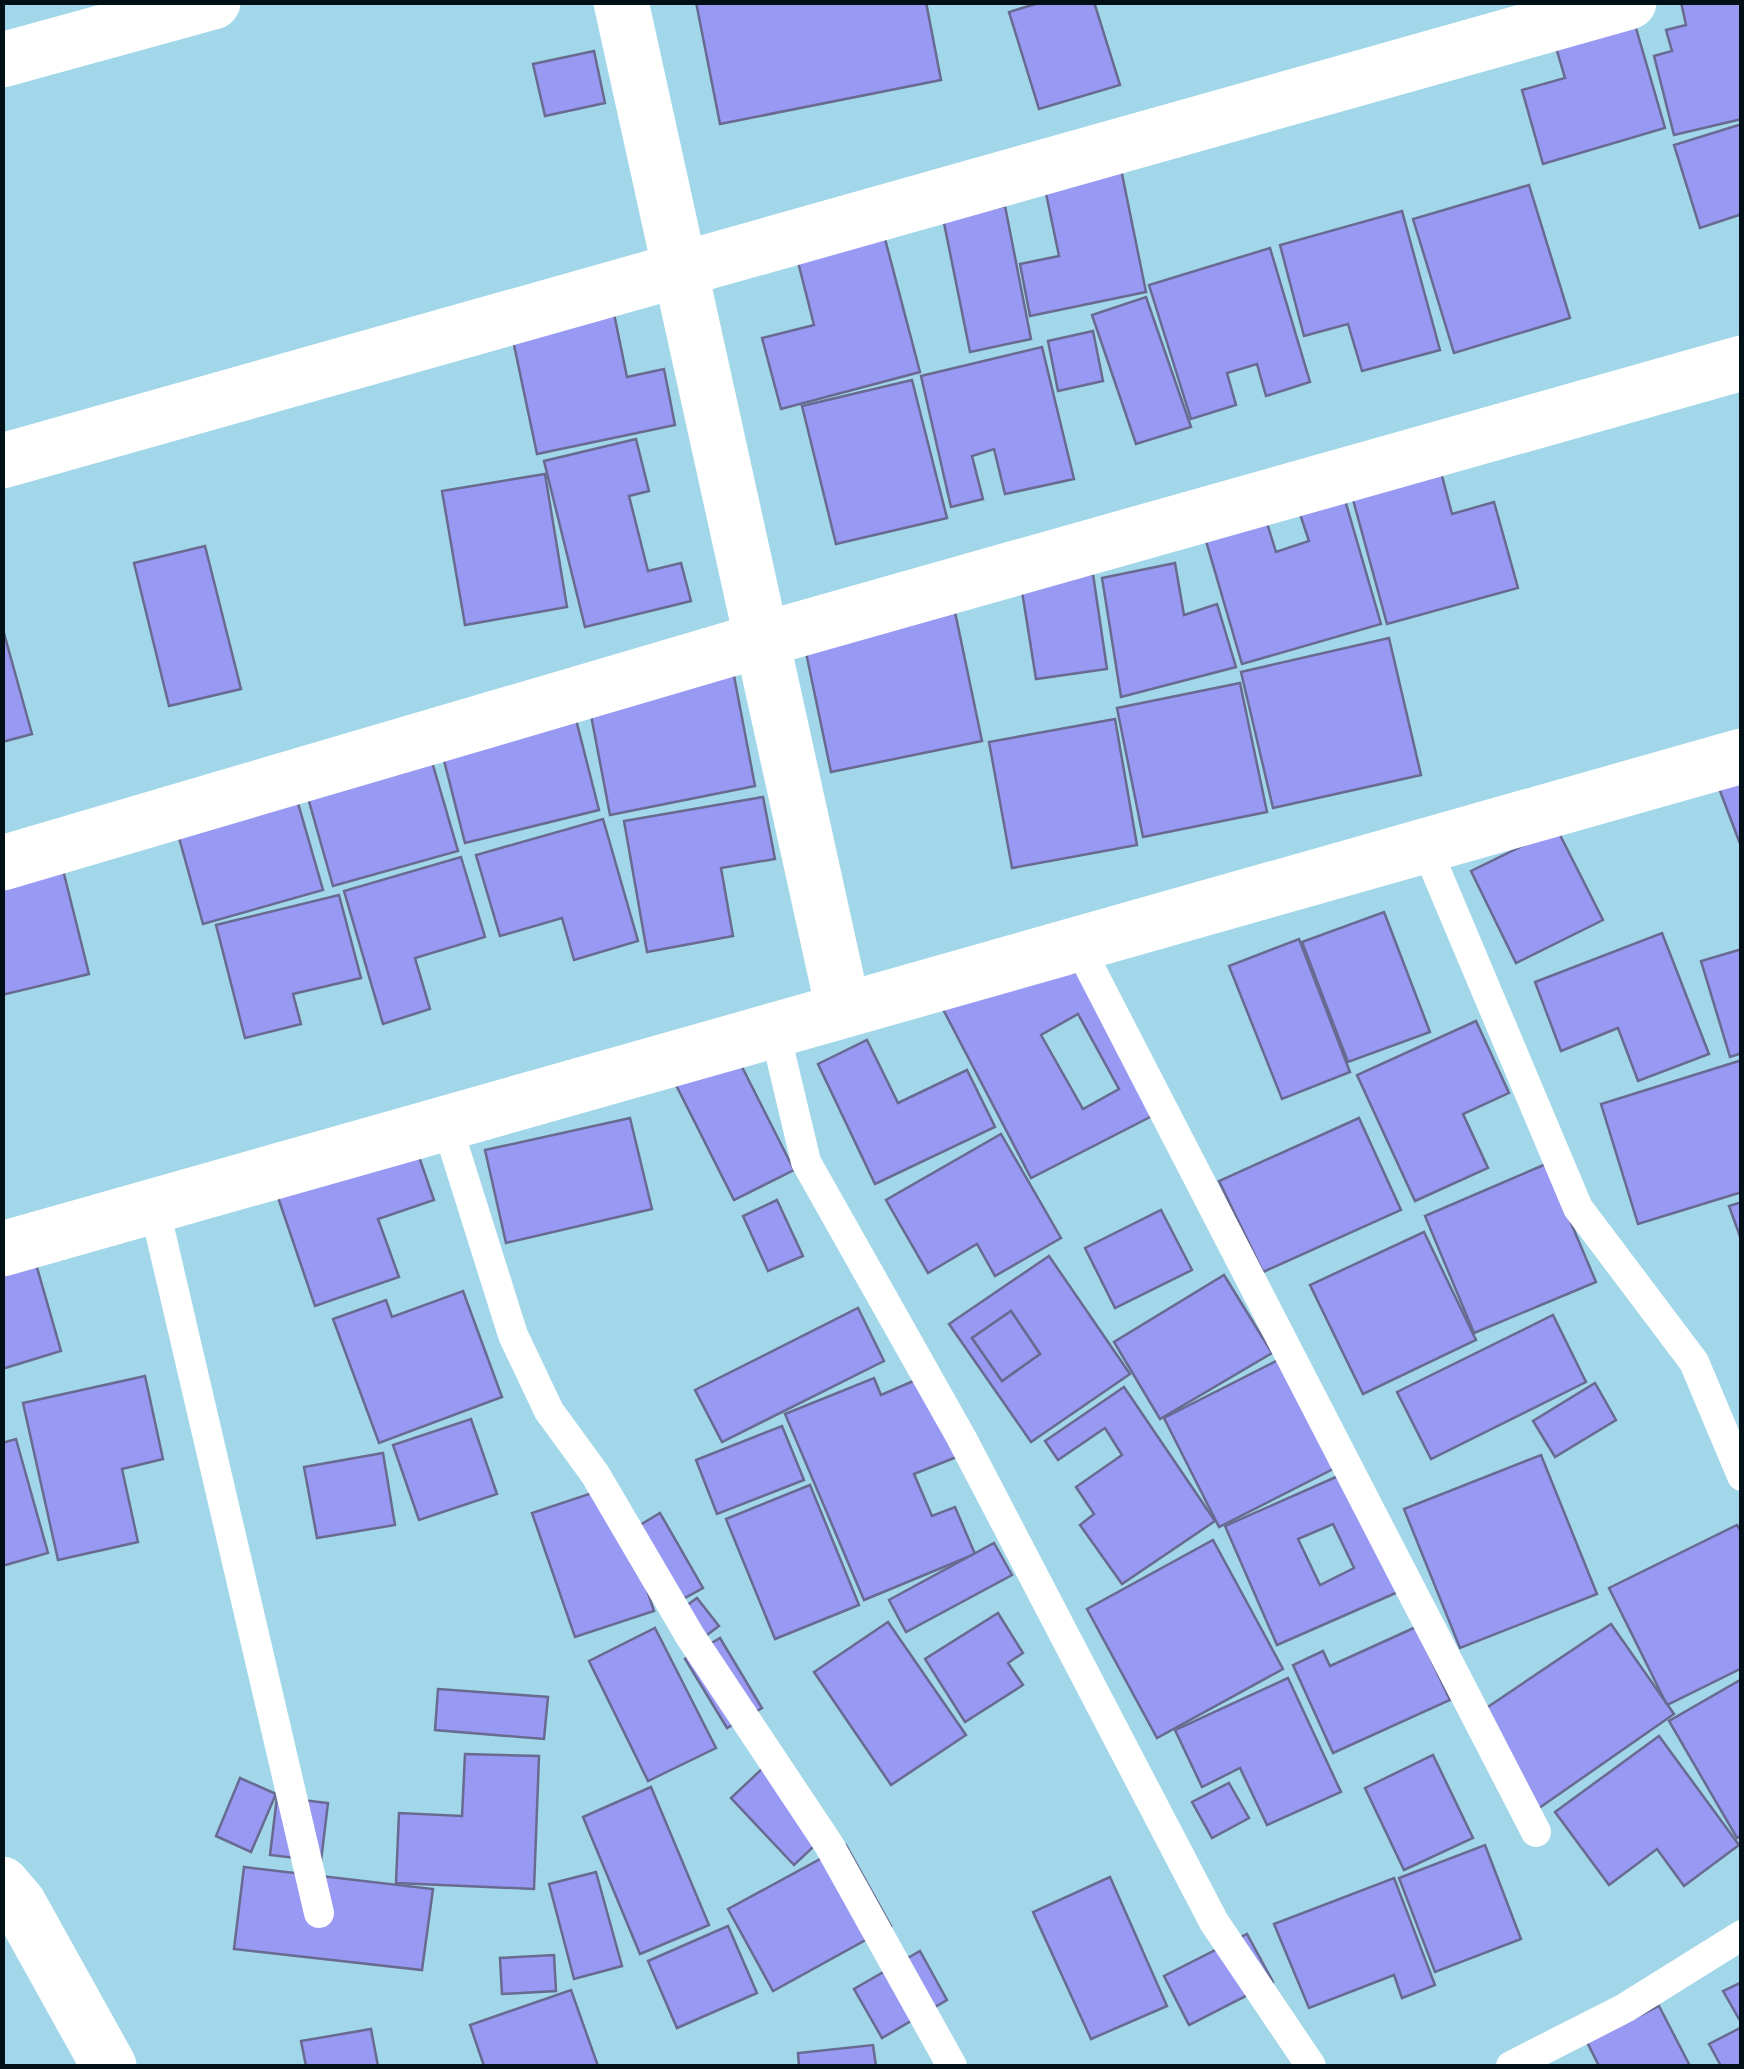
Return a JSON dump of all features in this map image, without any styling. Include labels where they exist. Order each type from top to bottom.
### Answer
[{"type":"street","points":[[2,60],[214,2]]},
{"type":"street","points":[[622,2],[678,271],[843,1008]]},
{"type":"street","points":[[2,461],[1630,2]]},
{"type":"street","points":[[2,864],[761,640],[1742,363]]},
{"type":"street","points":[[2,1249],[1742,756]]},
{"type":"street","points":[[2,1884],[18,1904],[109,2066]]},
{"type":"lane","points":[[1425,845],[1578,1208],[1694,1362],[1742,1476]]},
{"type":"lane","points":[[1077,943],[1536,1832]]},
{"type":"lane","points":[[774,1028],[806,1162],[961,1437],[1214,1922],[1311,2066]]},
{"type":"lane","points":[[446,1122],[513,1335],[550,1411],[595,1474],[690,1636],[829,1845],[952,2066]]},
{"type":"lane","points":[[154,1206],[319,1913]]},
{"type":"lane","points":[[1511,2066],[1625,2008],[1742,1934]]},
{"type":"building","points":[[696,2],[926,2],[941,80],[720,124]]},
{"type":"building","points":[[1042,2],[1094,2],[1120,85],[1039,109],[1009,12]]},
{"type":"building","points":[[1681,2],[1742,2],[1742,119],[1674,135],[1654,56],[1672,51],[1666,30],[1686,25]]},
{"type":"building","points":[[1629,4],[1665,128],[1543,164],[1522,90],[1565,78],[1550,27]]},
{"type":"building","points":[[594,51],[605,103],[545,116],[533,64]]},
{"type":"building","points":[[1742,124],[1742,214],[1700,228],[1674,145]]},
{"type":"building","points":[[1120,164],[1146,292],[1030,316],[1020,264],[1059,256],[1043,179]]},
{"type":"building","points":[[1529,185],[1570,318],[1454,353],[1413,219]]},
{"type":"building","points":[[1005,206],[1031,339],[970,352],[943,218]]},
{"type":"building","points":[[1402,211],[1440,350],[1362,371],[1348,324],[1304,336],[1280,245]]},
{"type":"building","points":[[885,239],[920,372],[781,409],[762,338],[814,325],[798,262]]},
{"type":"building","points":[[1270,248],[1310,382],[1266,396],[1257,364],[1227,373],[1236,405],[1191,419],[1149,285]]},
{"type":"building","points":[[1146,297],[1191,427],[1136,444],[1092,315]]},
{"type":"building","points":[[612,304],[627,377],[664,369],[675,425],[537,454],[510,326]]},
{"type":"building","points":[[1093,331],[1103,381],[1058,391],[1048,341]]},
{"type":"building","points":[[1042,347],[1074,479],[1005,494],[994,449],[972,456],[983,499],[951,507],[921,376]]},
{"type":"building","points":[[912,380],[947,518],[836,544],[802,406]]},
{"type":"building","points":[[636,439],[649,491],[629,496],[648,571],[681,563],[691,601],[585,627],[544,461]]},
{"type":"building","points":[[1441,472],[1452,514],[1494,502],[1518,588],[1387,624],[1352,496]]},
{"type":"building","points":[[545,474],[567,607],[465,625],[442,491]]},
{"type":"building","points":[[1345,500],[1381,624],[1242,664],[1206,541],[1267,523],[1276,552],[1309,541],[1300,514]]},
{"type":"building","points":[[205,546],[241,689],[169,706],[134,563]]},
{"type":"building","points":[[1175,563],[1184,615],[1217,604],[1236,667],[1121,697],[1102,578]]},
{"type":"building","points":[[1093,574],[1107,669],[1036,679],[1021,585]]},
{"type":"building","points":[[955,612],[982,741],[831,772],[804,643]]},
{"type":"building","points":[[2,626],[32,734],[2,742]]},
{"type":"building","points":[[1389,638],[1421,775],[1273,808],[1241,672]]},
{"type":"building","points":[[731,660],[755,786],[610,815],[586,689]]},
{"type":"building","points":[[1240,683],[1267,812],[1143,837],[1117,708]]},
{"type":"building","points":[[569,692],[599,810],[465,843],[435,725]]},
{"type":"building","points":[[1115,719],[1137,845],[1012,868],[989,742]]},
{"type":"building","points":[[423,731],[458,851],[333,886],[299,766]]},
{"type":"building","points":[[285,758],[323,890],[203,924],[166,791]]},
{"type":"building","points":[[1742,765],[1742,849],[1714,775]]},
{"type":"building","points":[[763,797],[775,859],[721,868],[733,936],[647,952],[624,821]]},
{"type":"building","points":[[603,819],[638,941],[574,960],[562,918],[500,936],[476,855]]},
{"type":"building","points":[[1557,829],[1603,920],[1516,963],[1471,871]]},
{"type":"building","points":[[56,842],[89,974],[2,995],[2,856]]},
{"type":"building","points":[[461,857],[485,937],[415,958],[430,1009],[383,1024],[344,891]]},
{"type":"building","points":[[339,895],[361,978],[293,994],[301,1024],[245,1038],[216,925]]},
{"type":"building","points":[[1384,912],[1430,1032],[1348,1062],[1302,942]]},
{"type":"building","points":[[1662,933],[1709,1054],[1638,1081],[1618,1028],[1561,1051],[1535,982]]},
{"type":"building","points":[[1299,939],[1350,1072],[1282,1099],[1229,966]]},
{"type":"building","points":[[1742,949],[1742,1053],[1730,1057],[1701,961]]},
{"type":"building","points":[[1088,971],[1154,1115],[1031,1178],[934,992]],"holes":[[[1078,1014],[1119,1089],[1083,1109],[1041,1035]]]},
{"type":"building","points":[[1476,1021],[1509,1093],[1463,1114],[1488,1168],[1415,1201],[1357,1075]]},
{"type":"building","points":[[867,1040],[898,1103],[967,1070],[995,1127],[875,1184],[818,1064]]},
{"type":"building","points":[[731,1045],[794,1170],[734,1200],[671,1075]]},
{"type":"building","points":[[1742,1060],[1742,1192],[1638,1224],[1601,1104]]},
{"type":"building","points":[[630,1118],[652,1209],[506,1243],[485,1150]]},
{"type":"building","points":[[1359,1118],[1401,1210],[1263,1272],[1219,1181]]},
{"type":"building","points":[[408,1125],[434,1200],[378,1219],[399,1277],[315,1306],[269,1171]]},
{"type":"building","points":[[1001,1134],[1061,1238],[995,1276],[977,1244],[928,1273],[886,1200]]},
{"type":"building","points":[[1546,1164],[1596,1282],[1474,1333],[1425,1216]]},
{"type":"building","points":[[777,1200],[803,1256],[768,1271],[743,1216]]},
{"type":"building","points":[[1742,1202],[1742,1242],[1729,1206]]},
{"type":"building","points":[[1161,1210],[1192,1270],[1115,1308],[1085,1248]]},
{"type":"building","points":[[1424,1232],[1476,1340],[1363,1394],[1310,1285]]},
{"type":"building","points":[[1049,1256],[1130,1374],[1031,1442],[949,1324]],"holes":[[[1011,1311],[1040,1354],[1002,1381],[972,1338]]]},
{"type":"building","points":[[36,1264],[61,1351],[2,1369],[2,1274]]},
{"type":"building","points":[[1224,1275],[1272,1353],[1160,1419],[1114,1342]]},
{"type":"building","points":[[463,1291],[502,1397],[379,1443],[333,1319],[386,1300],[392,1317]]},
{"type":"building","points":[[858,1308],[884,1361],[722,1442],[695,1390]]},
{"type":"building","points":[[1011,1311],[1040,1354],[1002,1381],[972,1338]]},
{"type":"building","points":[[1553,1315],[1586,1382],[1431,1459],[1397,1392]]},
{"type":"building","points":[[1286,1356],[1341,1465],[1219,1527],[1164,1418]]},
{"type":"building","points":[[145,1376],[163,1459],[122,1469],[138,1542],[58,1560],[23,1403]]},
{"type":"building","points":[[925,1376],[959,1456],[914,1474],[932,1516],[955,1507],[975,1554],[864,1600],[785,1414],[874,1378],[881,1395]]},
{"type":"building","points":[[1595,1383],[1616,1420],[1555,1457],[1533,1421]]},
{"type":"building","points":[[1124,1387],[1215,1521],[1122,1584],[1080,1525],[1094,1514],[1076,1487],[1122,1455],[1105,1428],[1058,1460],[1045,1441]]},
{"type":"building","points":[[471,1419],[497,1494],[419,1520],[393,1445]]},
{"type":"building","points":[[782,1426],[804,1480],[717,1514],[696,1460]]},
{"type":"building","points":[[16,1439],[48,1553],[2,1566],[2,1443]]},
{"type":"building","points":[[383,1453],[395,1525],[317,1538],[304,1467]]},
{"type":"building","points":[[1541,1455],[1597,1594],[1460,1648],[1404,1509]]},
{"type":"building","points":[[1345,1473],[1398,1592],[1277,1645],[1225,1526]],"holes":[[[1333,1524],[1354,1568],[1320,1585],[1298,1539]]]},
{"type":"building","points":[[810,1485],[859,1605],[775,1639],[726,1519]]},
{"type":"building","points":[[613,1486],[654,1611],[575,1637],[532,1513]]},
{"type":"building","points":[[660,1513],[703,1588],[672,1605],[630,1531]]},
{"type":"building","points":[[1737,1525],[1742,1533],[1742,1668],[1667,1705],[1609,1588]]},
{"type":"building","points":[[1213,1540],[1283,1669],[1157,1738],[1087,1609]]},
{"type":"building","points":[[994,1543],[1012,1575],[906,1632],[889,1600]]},
{"type":"building","points":[[697,1598],[719,1626],[691,1647],[668,1619]]},
{"type":"building","points":[[998,1613],[1023,1653],[1008,1663],[1023,1685],[965,1722],[925,1659]]},
{"type":"building","points":[[888,1622],[966,1735],[891,1785],[814,1672]]},
{"type":"building","points":[[1611,1624],[1674,1714],[1532,1813],[1467,1721]]},
{"type":"building","points":[[1416,1627],[1450,1700],[1333,1753],[1293,1665],[1323,1651],[1330,1666]]},
{"type":"building","points":[[655,1628],[716,1748],[648,1781],[589,1661]]},
{"type":"building","points":[[720,1638],[762,1708],[727,1728],[685,1659]]},
{"type":"building","points":[[1288,1678],[1341,1792],[1267,1825],[1240,1768],[1202,1787],[1175,1730]]},
{"type":"building","points":[[1742,1679],[1742,1835],[1737,1838],[1669,1721]]},
{"type":"building","points":[[438,1689],[548,1697],[544,1739],[435,1730]]},
{"type":"building","points":[[1659,1736],[1739,1845],[1684,1886],[1657,1849],[1609,1885],[1555,1812]]},
{"type":"building","points":[[465,1754],[539,1756],[534,1889],[396,1883],[399,1813],[462,1816]]},
{"type":"building","points":[[1433,1755],[1473,1838],[1404,1870],[1365,1788]]},
{"type":"building","points":[[764,1767],[827,1834],[794,1865],[731,1798]]},
{"type":"building","points":[[240,1778],[276,1794],[251,1852],[216,1836]]},
{"type":"building","points":[[1229,1783],[1249,1818],[1212,1838],[1192,1802]]},
{"type":"building","points":[[651,1787],[709,1925],[640,1954],[583,1817]]},
{"type":"building","points":[[277,1797],[328,1803],[321,1861],[270,1855]]},
{"type":"building","points":[[846,1845],[891,1926],[773,1991],[728,1909]]},
{"type":"building","points":[[1485,1845],[1521,1939],[1435,1972],[1399,1878]]},
{"type":"building","points":[[244,1867],[433,1889],[422,1970],[234,1949]]},
{"type":"building","points":[[596,1872],[622,1966],[574,1979],[549,1884]]},
{"type":"building","points":[[1110,1877],[1167,2006],[1091,2039],[1033,1912]]},
{"type":"building","points":[[1394,1878],[1435,1985],[1402,1998],[1394,1975],[1309,2008],[1274,1924]]},
{"type":"building","points":[[728,1926],[757,1993],[677,2028],[648,1961]]},
{"type":"building","points":[[1247,1934],[1273,1982],[1189,2025],[1164,1976]]},
{"type":"building","points":[[920,1951],[947,2000],[882,2038],[854,1989]]},
{"type":"building","points":[[554,1955],[556,1991],[502,1994],[500,1958]]},
{"type":"building","points":[[1742,1982],[1742,2024],[1723,1991]]},
{"type":"building","points":[[571,1990],[598,2066],[484,2066],[470,2025]]},
{"type":"building","points":[[1659,2006],[1690,2066],[1599,2066],[1587,2042]]},
{"type":"building","points":[[1742,2027],[1742,2066],[1721,2066],[1709,2044]]},
{"type":"building","points":[[371,2029],[378,2066],[306,2066],[301,2041]]},
{"type":"building","points":[[873,2045],[876,2066],[799,2066],[798,2053]]}]
